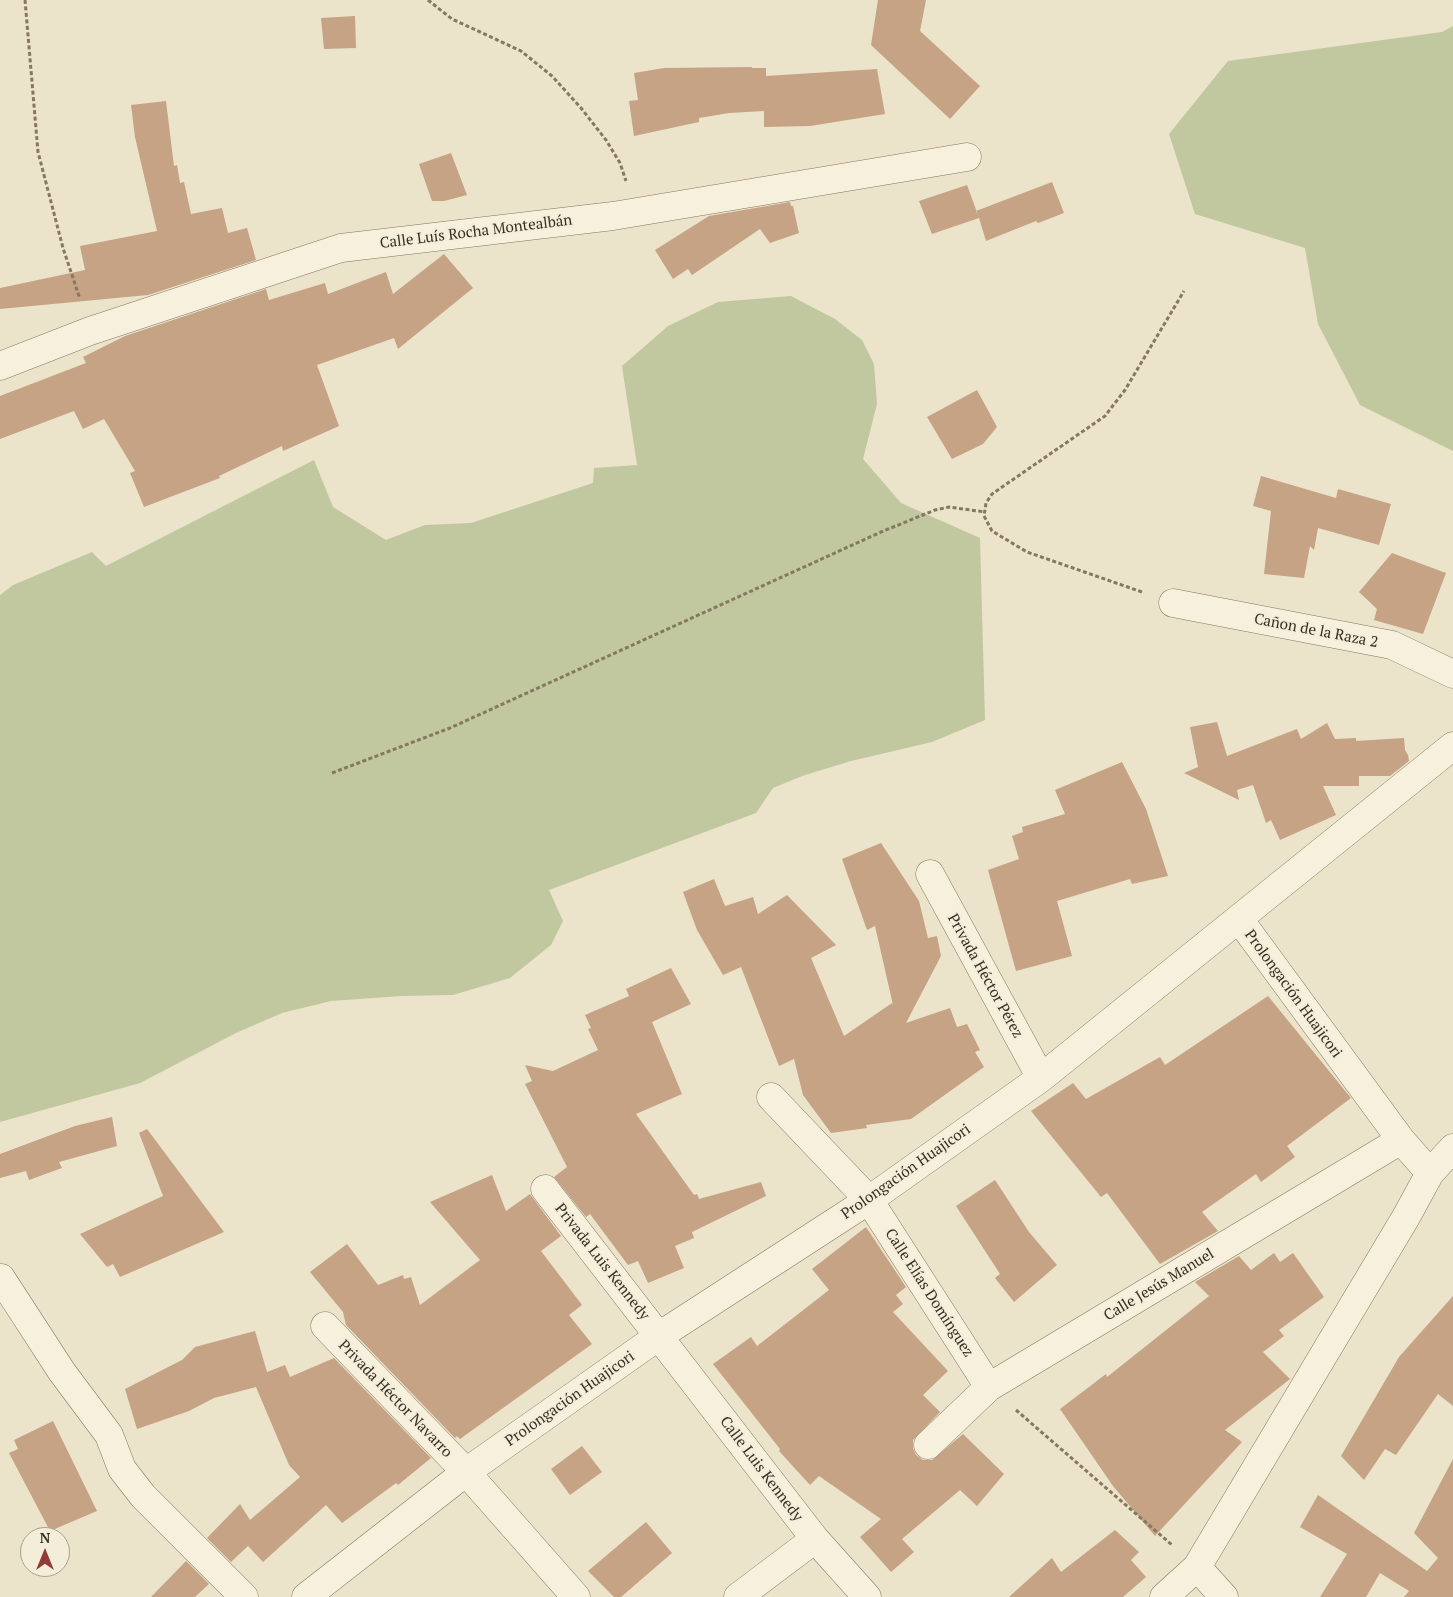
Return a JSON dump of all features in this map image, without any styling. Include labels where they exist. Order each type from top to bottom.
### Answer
[{"type":"street","name":"Calle Luís Rocha Montealbán","points":[[0,366],[90,331],[341,248],[637,212],[967,157]]},
{"type":"street","name":"Cañon de la Raza 2","points":[[1173,603],[1392,645],[1453,674]]},
{"type":"street","points":[[1239,919],[1453,746]]},
{"type":"street","name":"Privada Héctor Pérez","points":[[930,874],[1041,1078]]},
{"type":"street","name":"Prolongación Huajicori","points":[[306,1597],[466,1472],[660,1336],[869,1200],[1041,1078],[1239,919],[1401,1140],[1430,1173]]},
{"type":"street","name":"Calle Elías Domínguez","points":[[771,1097],[869,1200],[990,1387]]},
{"type":"street","name":"Calle Jesús Manuel","points":[[928,1445],[990,1387],[1401,1140]]},
{"type":"street","points":[[1164,1597],[1197,1566],[1406,1217],[1430,1173],[1453,1148]]},
{"type":"street","name":"Privada Luis Kennedy","points":[[545,1189],[660,1336]]},
{"type":"street","points":[[0,1278],[62,1372],[109,1435],[122,1469],[143,1496],[244,1597]]},
{"type":"street","name":"Privada Héctor Navarro","points":[[325,1326],[466,1472]]},
{"type":"street","name":"Calle Luis Kennedy","points":[[660,1336],[814,1539],[867,1597]]},
{"type":"street","points":[[466,1472],[576,1597]]},
{"type":"street","points":[[738,1597],[814,1539]]},
{"type":"street","points":[[1197,1566],[1224,1597]]},
{"type":"path","points":[[25,0],[38,152],[63,248],[90,331]]},
{"type":"path","points":[[428,0],[452,19],[473,27],[521,51],[552,76],[581,108],[620,163],[637,212]]},
{"type":"path","points":[[1173,603],[1027,552],[992,531],[984,516],[986,503],[992,494],[1105,416],[1125,390],[1184,291]]},
{"type":"path","points":[[332,773],[450,728],[881,532],[935,510],[949,507],[985,512]]},
{"type":"path","points":[[990,1387],[1197,1566]]},
{"type":"green space","points":[[1453,26],[1453,451],[1360,405],[1318,324],[1305,248],[1195,214],[1169,134],[1228,61],[1442,32]]},
{"type":"green space","points":[[791,296],[835,319],[862,340],[874,364],[877,404],[863,459],[901,503],[980,538],[985,720],[932,742],[851,761],[802,776],[773,788],[756,813],[549,890],[563,921],[551,945],[510,978],[453,995],[401,996],[331,1001],[282,1013],[236,1033],[140,1083],[0,1122],[0,595],[13,585],[92,552],[106,566],[314,460],[333,507],[386,540],[425,525],[471,523],[593,483],[594,468],[637,465],[622,366],[668,326],[718,302]]},
{"type":"building","points":[[878,0],[926,0],[920,31],[980,86],[950,119],[871,45]]},
{"type":"building","points":[[355,16],[356,48],[324,49],[321,18]]},
{"type":"building","points":[[664,68],[766,68],[766,76],[877,69],[885,114],[810,126],[764,127],[764,111],[729,113],[699,118],[699,122],[634,136],[629,101],[638,100],[634,73]]},
{"type":"building","points":[[166,101],[174,166],[177,165],[180,183],[184,182],[191,214],[222,208],[228,233],[247,228],[256,260],[148,295],[0,309],[0,288],[85,270],[80,246],[157,231],[135,137],[131,105]]},
{"type":"building","points":[[451,153],[467,195],[444,201],[432,201],[419,164]]},
{"type":"building","points":[[1052,182],[1064,213],[1038,223],[1036,221],[986,241],[979,218],[932,234],[919,201],[967,185],[976,211]]},
{"type":"building","points":[[790,202],[791,206],[793,206],[799,233],[770,243],[760,229],[692,275],[688,269],[673,279],[655,250],[709,216]]},
{"type":"building","points":[[444,254],[473,288],[398,349],[394,338],[317,365],[339,426],[283,451],[282,446],[219,476],[220,478],[144,507],[130,473],[135,471],[104,419],[83,429],[74,411],[0,439],[0,396],[86,363],[83,357],[125,336],[266,289],[269,300],[325,283],[328,294],[386,272],[393,294]]},
{"type":"building","points":[[977,390],[997,427],[983,444],[952,459],[927,417]]},
{"type":"building","points":[[1261,476],[1336,498],[1338,489],[1391,504],[1379,545],[1318,528],[1314,550],[1310,546],[1304,578],[1264,574],[1271,511],[1253,506]]},
{"type":"building","points":[[1392,553],[1446,573],[1423,634],[1374,620],[1377,609],[1359,592]]},
{"type":"building","points":[[1217,722],[1227,756],[1297,729],[1301,739],[1327,723],[1335,739],[1356,738],[1356,741],[1404,738],[1405,750],[1409,761],[1390,776],[1359,776],[1359,786],[1323,786],[1336,815],[1280,840],[1271,820],[1266,823],[1253,785],[1237,790],[1239,800],[1184,773],[1198,767],[1190,727]]},
{"type":"building","points":[[1122,762],[1146,809],[1168,876],[1132,884],[1130,879],[1057,901],[1072,956],[1016,971],[988,870],[1019,859],[1012,836],[1023,832],[1022,827],[1065,814],[1055,790]]},
{"type":"building","points":[[881,843],[919,901],[928,938],[937,936],[941,956],[906,1023],[950,1008],[957,1027],[967,1024],[980,1050],[975,1052],[984,1067],[911,1119],[866,1125],[867,1128],[831,1133],[803,1095],[794,1059],[779,1066],[741,967],[723,975],[697,930],[683,892],[714,879],[725,906],[753,897],[758,914],[787,895],[836,945],[811,958],[844,1036],[892,1003],[893,1005],[875,926],[867,930],[842,859]]},
{"type":"building","points":[[671,968],[691,1004],[652,1022],[682,1094],[636,1114],[694,1195],[697,1194],[699,1199],[761,1182],[766,1196],[692,1232],[694,1238],[675,1246],[684,1268],[648,1283],[638,1261],[628,1265],[590,1214],[586,1217],[554,1177],[567,1167],[525,1084],[532,1081],[525,1065],[553,1071],[598,1050],[588,1029],[591,1028],[585,1015],[629,996],[626,989]]},
{"type":"building","points":[[1268,996],[1351,1098],[1287,1146],[1295,1157],[1261,1182],[1256,1174],[1202,1212],[1218,1231],[1160,1264],[1107,1193],[1101,1197],[1031,1111],[1073,1083],[1086,1099],[1160,1057],[1165,1065]]},
{"type":"building","points":[[112,1117],[117,1146],[59,1162],[62,1168],[29,1180],[26,1171],[0,1178],[0,1154],[75,1126]]},
{"type":"building","points":[[147,1129],[224,1232],[120,1277],[113,1264],[107,1267],[80,1234],[163,1196],[139,1133]]},
{"type":"building","points":[[492,1175],[506,1211],[530,1194],[561,1236],[541,1251],[582,1305],[569,1315],[592,1344],[460,1439],[457,1436],[455,1438],[346,1325],[343,1312],[310,1272],[347,1244],[378,1285],[403,1275],[404,1279],[411,1277],[420,1305],[480,1260],[430,1202]]},
{"type":"building","points":[[995,1180],[1029,1232],[1057,1265],[1014,1302],[995,1278],[1000,1274],[956,1206]]},
{"type":"building","points":[[866,1227],[906,1287],[896,1295],[903,1304],[893,1312],[948,1371],[923,1395],[940,1412],[913,1440],[913,1448],[916,1455],[923,1460],[932,1460],[963,1434],[1004,1474],[977,1506],[960,1490],[902,1539],[914,1552],[891,1572],[860,1537],[881,1519],[819,1476],[810,1485],[779,1451],[780,1449],[713,1364],[751,1337],[757,1346],[829,1290],[812,1269]]},
{"type":"building","points":[[1274,1253],[1280,1262],[1293,1253],[1324,1297],[1279,1330],[1284,1336],[1263,1352],[1290,1379],[1225,1430],[1242,1442],[1155,1536],[1113,1486],[1060,1409],[1106,1374],[1107,1377],[1209,1296],[1195,1282],[1239,1256],[1251,1270]]},
{"type":"building","points":[[1453,1296],[1453,1406],[1438,1394],[1396,1455],[1385,1449],[1364,1480],[1341,1456],[1399,1357]]},
{"type":"building","points":[[255,1331],[267,1372],[285,1365],[290,1377],[334,1358],[431,1458],[398,1485],[396,1483],[342,1523],[326,1505],[263,1562],[248,1546],[231,1562],[207,1538],[240,1504],[250,1520],[300,1477],[289,1465],[256,1387],[214,1398],[189,1411],[137,1429],[125,1389],[182,1360],[195,1347]]},
{"type":"building","points":[[53,1421],[97,1511],[59,1527],[48,1527],[9,1453],[18,1449],[14,1440]]},
{"type":"building","points":[[582,1446],[602,1472],[570,1495],[551,1469]]},
{"type":"building","points":[[1453,1459],[1453,1597],[1404,1597],[1409,1591],[1380,1573],[1366,1597],[1320,1597],[1347,1554],[1300,1527],[1318,1495],[1427,1571],[1438,1558],[1414,1533]]},
{"type":"building","points":[[646,1522],[672,1553],[621,1597],[614,1597],[588,1571]]},
{"type":"building","points":[[1115,1530],[1139,1552],[1131,1560],[1146,1577],[1123,1597],[1009,1597],[1052,1558],[1061,1572]]},
{"type":"building","points":[[186,1561],[209,1584],[195,1597],[151,1597]]}]
